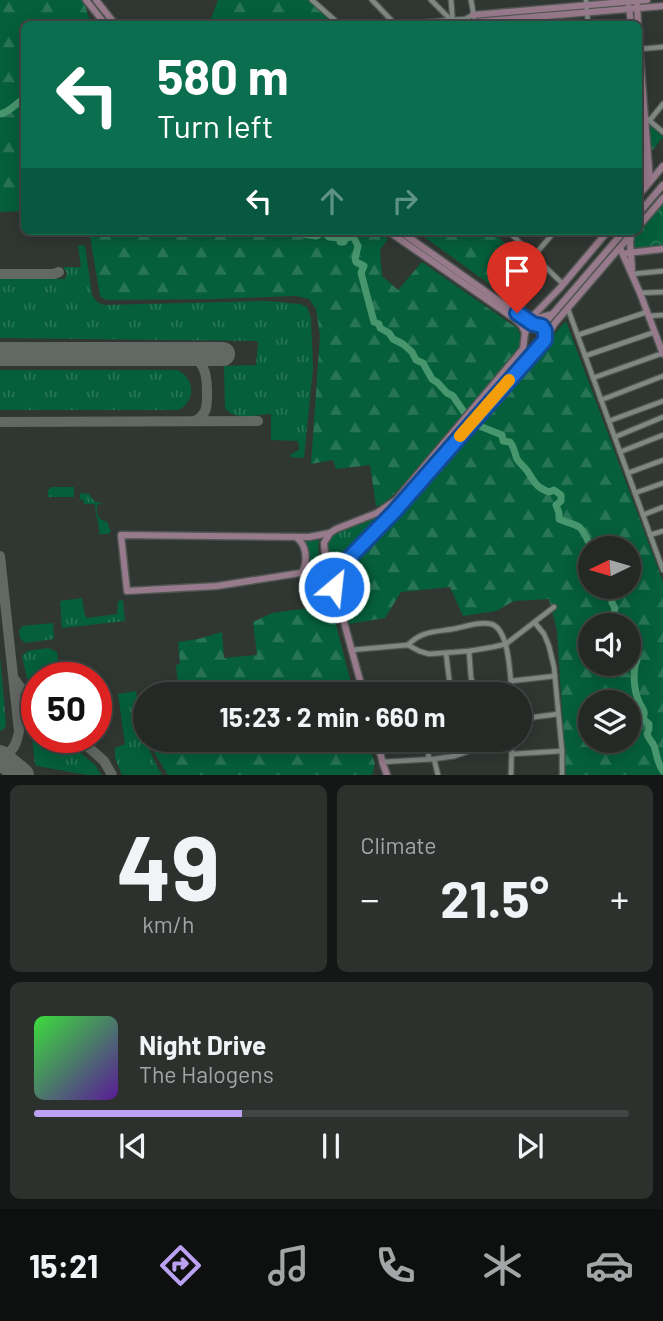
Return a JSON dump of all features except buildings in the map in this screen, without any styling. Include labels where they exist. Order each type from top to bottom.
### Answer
[{"type":"street","points":[[86,0],[103,21]]},
{"type":"street","points":[[96,0],[113,21]]},
{"type":"street","points":[[312,0],[336,21]]},
{"type":"street","points":[[372,0],[392,21]]},
{"type":"street","points":[[431,0],[452,21]]},
{"type":"street","points":[[451,0],[452,21]]},
{"type":"street","points":[[471,0],[474,21]]},
{"type":"street","points":[[633,5],[647,0]]},
{"type":"street","points":[[452,21],[515,18],[587,6],[663,6]]},
{"type":"street","points":[[642,49],[663,47]]},
{"type":"street","points":[[643,118],[663,104]]},
{"type":"street","points":[[643,118],[663,132]]},
{"type":"street","points":[[643,118],[644,170],[647,184]]},
{"type":"street","points":[[642,191],[663,166]]},
{"type":"street","points":[[642,210],[663,185]]},
{"type":"street","points":[[642,222],[663,198]]},
{"type":"street","points":[[394,235],[515,319],[522,326],[527,342],[541,345]]},
{"type":"street","points":[[406,235],[545,331],[546,337]]},
{"type":"street","points":[[512,235],[562,286]]},
{"type":"street","points":[[533,257],[552,235]]},
{"type":"street","points":[[345,566],[217,586],[127,591],[121,535],[317,536],[377,513],[396,500],[523,349],[528,328],[605,235]]},
{"type":"street","points":[[533,323],[545,323],[621,235]]},
{"type":"street","points":[[334,587],[349,558],[394,512],[541,345],[568,309],[625,251],[632,235]]},
{"type":"street","points":[[593,378],[663,354],[625,251],[632,235]]},
{"type":"street","points":[[625,251],[663,249]]},
{"type":"street","points":[[625,251],[631,262],[632,274]]},
{"type":"street","points":[[631,262],[641,251]]},
{"type":"street","points":[[632,274],[663,271]]},
{"type":"street","points":[[533,323],[555,312],[562,286]]},
{"type":"street","points":[[640,293],[663,292]]},
{"type":"street","points":[[568,309],[650,536],[661,557],[663,570]]},
{"type":"street","points":[[578,335],[648,314],[663,315]]},
{"type":"street","points":[[584,356],[658,335]]},
{"type":"street","points":[[601,400],[663,376]]},
{"type":"street","points":[[609,421],[663,401]]},
{"type":"street","points":[[615,437],[663,417]]},
{"type":"street","points":[[620,452],[663,435]]},
{"type":"street","points":[[628,473],[663,460]]},
{"type":"street","points":[[635,493],[663,483]]},
{"type":"street","points":[[643,515],[663,507]]},
{"type":"street","points":[[650,536],[663,531]]},
{"type":"street","points":[[330,533],[324,543],[325,552],[360,682]]},
{"type":"street","points":[[295,536],[300,540],[305,556],[306,563],[302,573]]},
{"type":"street","points":[[325,552],[333,561],[349,558]]},
{"type":"street","points":[[351,650],[408,645],[424,653],[446,653],[506,644],[554,607]]},
{"type":"street","points":[[535,623],[550,646],[562,751],[562,775]]},
{"type":"street","points":[[408,645],[420,635],[475,625],[493,625],[499,630],[506,644],[511,681],[555,676]]},
{"type":"street","points":[[503,637],[516,636]]},
{"type":"street","points":[[468,651],[472,682]]},
{"type":"street","points":[[446,653],[449,682]]},
{"type":"street","points":[[532,717],[558,714]]},
{"type":"street","points":[[511,775],[512,754],[562,751]]},
{"type":"street","points":[[380,752],[382,775]]},
{"type":"street","points":[[430,752],[438,775]]},
{"type":"street","points":[[382,763],[432,759],[466,752]]},
{"type":"street","points":[[382,763],[387,775]]},
{"type":"green space","points":[[0,0],[83,0],[90,21],[21,21],[21,211],[0,212]]},
{"type":"green space","points":[[218,0],[308,0],[331,21],[210,21]]},
{"type":"green space","points":[[649,126],[663,137],[651,152]]},
{"type":"green space","points":[[663,204],[663,247],[633,247],[633,239],[636,235],[642,235],[642,228]]},
{"type":"green space","points":[[90,235],[382,235],[388,239],[380,250],[382,276],[398,290],[422,262],[517,328],[520,347],[404,484],[384,504],[376,506],[370,465],[336,469],[333,460],[311,464],[320,336],[316,309],[309,299],[296,296],[106,300],[100,296]]},
{"type":"green space","points":[[422,235],[497,235],[526,266],[523,283],[527,295],[524,309]]},
{"type":"green space","points":[[80,245],[85,246],[92,295],[97,302],[104,305],[267,301],[307,307],[311,318],[313,368],[304,458],[290,457],[299,450],[298,441],[271,440],[271,414],[240,416],[225,408],[224,366],[256,365],[256,341],[0,338],[0,278],[65,279],[67,273],[64,267],[81,267]]},
{"type":"green space","points":[[566,321],[663,582],[663,775],[566,775],[557,631],[549,599],[514,601],[496,611],[463,616],[450,587],[401,592],[385,618],[349,624],[338,587],[340,580]]},
{"type":"green space","points":[[0,370],[177,370],[187,378],[191,395],[185,406],[179,410],[0,410]]},
{"type":"green space","points":[[52,487],[74,487],[74,497],[48,497],[48,490]]},
{"type":"green space","points":[[80,493],[89,494],[95,502],[103,503],[97,505],[97,513],[100,519],[107,522],[111,530],[109,534],[99,534],[95,504],[84,504]]},
{"type":"green space","points":[[403,500],[347,557],[332,558],[327,549],[332,536],[377,516]]},
{"type":"green space","points":[[302,540],[319,540],[319,552],[326,567],[306,571],[308,555]]},
{"type":"green space","points":[[82,598],[87,618],[117,614],[118,601],[123,600],[125,621],[62,628],[60,601]]},
{"type":"green space","points":[[331,605],[351,682],[178,682],[176,665],[180,664],[178,642],[222,632],[224,658],[257,655],[253,622],[272,613]]},
{"type":"green space","points":[[53,623],[54,639],[25,643],[20,638],[19,631],[22,626]]},
{"type":"green space","points":[[48,648],[57,652],[58,662],[23,662],[22,656],[27,651]]},
{"type":"green space","points":[[0,656],[6,724],[0,731]]},
{"type":"green space","points":[[133,692],[133,752],[151,752],[162,775],[122,775],[115,758],[115,748],[125,744],[118,694]]},
{"type":"green space","points":[[154,752],[371,752],[375,763],[372,775],[168,775]]},
{"type":"green space","points":[[34,753],[81,753],[96,766],[101,775],[87,775],[35,764]]},
{"type":"waterway","points":[[0,114],[21,101]]},
{"type":"waterway","points":[[310,235],[318,235]]},
{"type":"waterway","points":[[327,235],[339,238],[340,242],[353,236],[358,246],[356,262],[364,266],[361,273],[374,322],[412,352],[416,360],[423,363],[432,379],[453,396],[464,412]]},
{"type":"waterway","points":[[477,425],[502,435],[503,441],[512,444],[517,459],[536,484],[561,495],[561,501],[556,505],[559,519],[580,528],[586,536]]},
{"type":"waterway","points":[[612,599],[614,613]]},
{"type":"waterway","points":[[634,676],[636,692],[644,712],[643,719],[649,724],[647,734],[663,771]]},
{"type":"taxiway","points":[[0,274],[59,272]]},
{"type":"taxiway","points":[[185,354],[200,363],[206,378],[206,409],[195,421]]},
{"type":"taxiway","points":[[0,422],[258,421]]},
{"type":"taxiway","points":[[0,556],[19,731],[14,747],[0,756]]},
{"type":"taxiway","points":[[15,680],[21,688]]},
{"type":"taxiway","points":[[95,753],[104,761],[112,775]]},
{"type":"runway","points":[[0,354],[223,354]]},
{"type":"runway","points":[[0,757],[22,775]]},
{"type":"slow traffic","points":[[460,436],[509,380]]},
{"type":"route","points":[[334,587],[349,558],[394,512],[545,340],[546,334],[542,326],[533,324],[517,313]]}]
